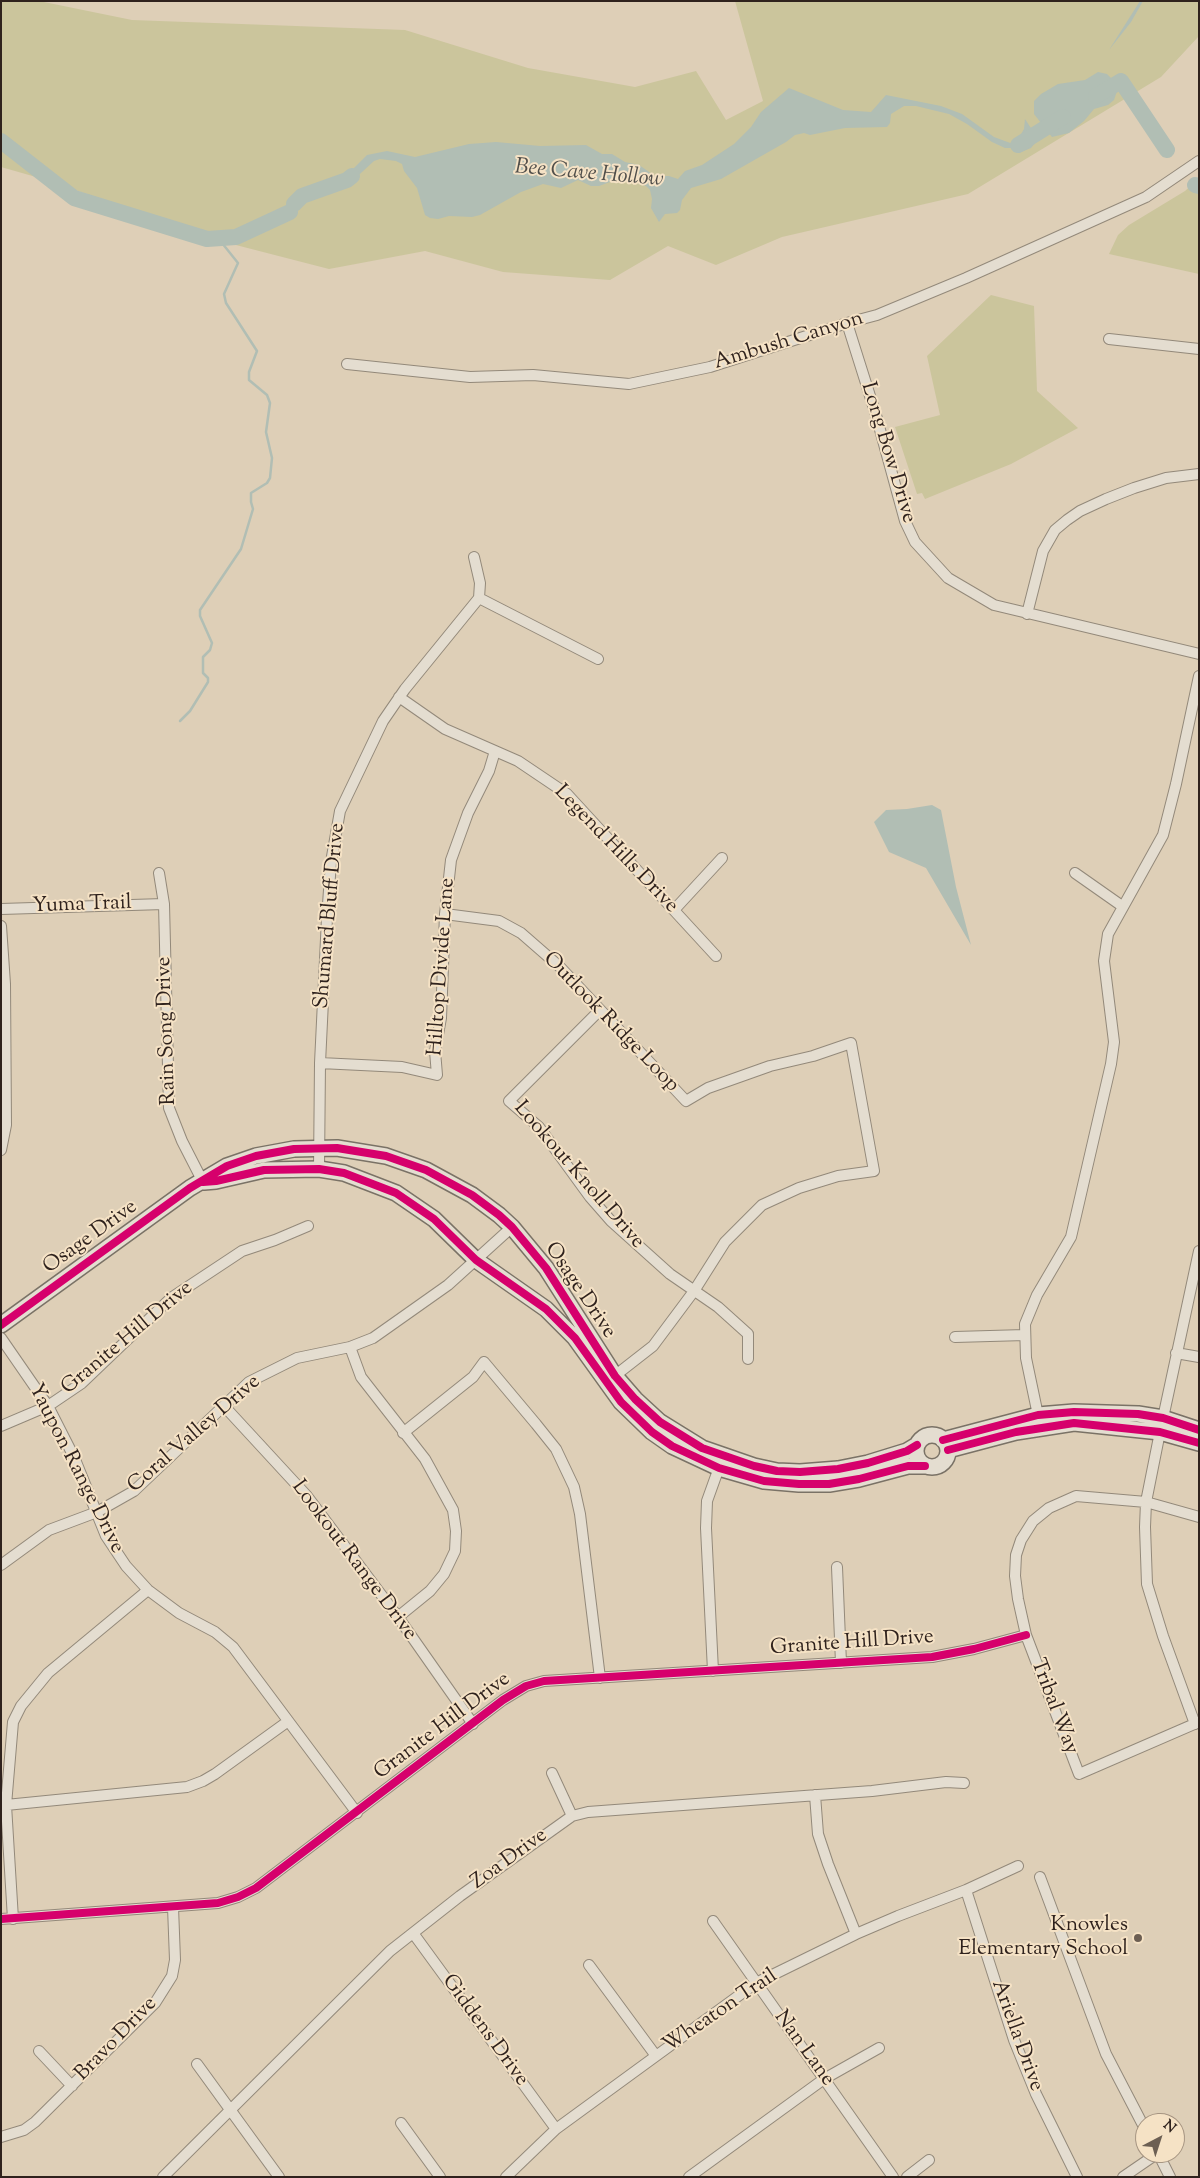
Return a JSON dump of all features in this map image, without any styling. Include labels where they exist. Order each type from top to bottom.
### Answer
[{"type":"street","name":"Ambush Canyon","points":[[347,364],[470,377],[533,376],[629,384],[710,367],[847,322],[877,315],[948,286],[1146,197],[1199,161]]},
{"type":"street","name":"Long Bow Drive","points":[[847,322],[876,415],[905,522],[915,542],[948,578],[966,591],[994,605],[1199,654]]},
{"type":"street","points":[[1109,339],[1199,349]]},
{"type":"street","points":[[1027,614],[1042,551],[1055,530],[1067,520],[1080,510],[1134,488],[1166,478],[1199,474]]},
{"type":"street","points":[[474,557],[480,582],[479,598],[598,659]]},
{"type":"street","name":"Shumard Bluff Drive","points":[[319,1169],[320,1064],[330,871],[340,811],[383,721],[399,697],[479,598]]},
{"type":"street","points":[[1040,1421],[1026,1358],[1025,1324],[1037,1295],[1071,1237],[1112,1064],[1114,1042],[1104,961],[1108,934],[1163,834],[1176,784],[1199,676]]},
{"type":"street","name":"Legend Hills Drive","points":[[399,697],[446,729],[518,760],[567,794],[716,956]]},
{"type":"street","name":"Hilltop Divide Lane","points":[[320,1064],[402,1067],[437,1075],[435,1051],[441,1018],[445,914],[451,860],[468,813],[488,771],[495,751]]},
{"type":"street","points":[[674,910],[722,858]]},
{"type":"street","name":"Rain Song Drive","points":[[159,873],[164,904],[169,1108],[182,1141],[203,1182]]},
{"type":"street","points":[[1075,873],[1122,906]]},
{"type":"street","name":"Yuma Trail","points":[[1,909],[164,904]]},
{"type":"street","name":"Outlook Ridge Loop","points":[[445,914],[499,921],[521,933],[560,967],[686,1101],[708,1088],[770,1066],[813,1056],[851,1043],[874,1171],[838,1176],[799,1188],[762,1205],[725,1242],[694,1291]]},
{"type":"street","points":[[1,926],[5,984],[6,1124],[1,1150]]},
{"type":"street","name":"Lookout Knoll Drive","points":[[600,1010],[508,1101],[539,1127],[590,1197],[611,1221],[652,1259],[718,1307],[748,1334],[748,1359]]},
{"type":"street","name":"Osage Drive","points":[[1,1325],[180,1196],[226,1166],[256,1156],[320,1147],[338,1148],[386,1156],[426,1170],[472,1195],[512,1227],[546,1268],[611,1379],[621,1402],[652,1432],[672,1446],[721,1462],[764,1481],[799,1484],[829,1484],[859,1479],[908,1466],[925,1466]]},
{"type":"street","name":"Osage Drive","points":[[203,1182],[216,1182],[264,1170],[319,1169],[344,1173],[396,1193],[434,1219],[476,1260],[546,1309],[575,1338],[611,1379]]},
{"type":"street","name":"Granite Hill Drive","points":[[1,1426],[48,1406],[82,1383],[171,1298],[242,1251],[308,1226]]},
{"type":"street","name":"Coral Valley Drive","points":[[1,1565],[49,1530],[97,1512],[134,1491],[161,1468],[249,1382],[297,1358],[350,1347],[373,1338],[448,1286],[512,1227]]},
{"type":"street","points":[[1197,1723],[1163,1636],[1147,1584],[1145,1557],[1146,1502],[1199,1251]]},
{"type":"street","points":[[611,1379],[653,1346],[694,1291]]},
{"type":"street","points":[[954,1337],[1025,1335]]},
{"type":"street","name":"Yaupon Range Drive","points":[[1,1338],[48,1406],[74,1457],[106,1536],[126,1566],[148,1590],[179,1614],[215,1632],[233,1647],[356,1813]]},
{"type":"street","points":[[350,1347],[361,1377],[424,1459],[453,1510],[456,1531],[454,1551],[444,1574],[430,1591],[398,1617]]},
{"type":"street","points":[[1176,1353],[1199,1357]]},
{"type":"street","points":[[403,1434],[473,1377],[484,1362],[556,1449],[574,1487],[580,1514],[600,1678]]},
{"type":"street","name":"Lookout Range Drive","points":[[224,1406],[307,1496],[398,1617],[474,1724]]},
{"type":"street","points":[[945,1445],[1040,1421],[1100,1412],[1138,1414],[1199,1443]]},
{"type":"street","points":[[1161,1425],[1199,1430]]},
{"type":"street","points":[[929,1436],[939,1437],[945,1445],[947,1456],[941,1464],[936,1466],[925,1466],[916,1454],[917,1445],[920,1440],[929,1436]]},
{"type":"street","name":"Osage Drive","points":[[721,1462],[777,1471],[800,1472],[838,1469],[868,1463],[907,1451],[917,1445]]},
{"type":"street","points":[[713,1671],[706,1528],[707,1501],[721,1462]]},
{"type":"street","name":"Tribal Way","points":[[1197,1723],[1079,1774],[1026,1635],[1015,1576],[1016,1555],[1021,1540],[1033,1521],[1049,1508],[1076,1496],[1146,1502],[1199,1517]]},
{"type":"street","points":[[837,1567],[841,1663]]},
{"type":"street","points":[[13,1919],[6,1805],[12,1722],[21,1706],[48,1673],[148,1590]]},
{"type":"street","name":"Granite Hill Drive","points":[[1,1919],[173,1907],[218,1903],[238,1898],[256,1888],[474,1724],[503,1700],[526,1686],[544,1681],[932,1657],[974,1650],[1026,1635]]},
{"type":"street","points":[[6,1805],[187,1786],[203,1781],[215,1774],[287,1722]]},
{"type":"street","points":[[552,1773],[572,1816]]},
{"type":"street","name":"Zoa Drive","points":[[163,2177],[390,1951],[534,1842],[572,1816],[588,1812],[872,1791],[946,1782],[964,1783]]},
{"type":"street","points":[[815,1795],[818,1834],[856,1934]]},
{"type":"street","name":"Wheaton Trail","points":[[506,2177],[556,2128],[756,1983],[856,1934],[966,1890],[1018,1866]]},
{"type":"street","points":[[1040,1877],[1106,2054],[1137,2113]]},
{"type":"street","name":"Ariella Drive","points":[[966,1890],[1014,2040],[1036,2094],[1077,2177]]},
{"type":"street","name":"Bravo Drive","points":[[1,2136],[24,2130],[30,2126],[155,2003],[172,1976],[175,1960],[173,1907]]},
{"type":"street","name":"Nan Lane","points":[[712,1921],[893,2177]]},
{"type":"street","name":"Giddens Drive","points":[[413,1933],[556,2128]]},
{"type":"street","points":[[590,1965],[656,2056]]},
{"type":"street","points":[[689,2177],[824,2079],[879,2048]]},
{"type":"street","points":[[39,2051],[72,2086]]},
{"type":"street","points":[[197,2064],[279,2177]]},
{"type":"street","points":[[401,2123],[440,2177]]},
{"type":"street","points":[[907,2177],[929,2160]]},
{"type":"street","points":[[1123,2177],[1143,2163]]},
{"type":"street","points":[[1163,2163],[1170,2177]]},
{"type":"shaded area","points":[[1,1],[39,1],[132,20],[405,30],[528,68],[635,87],[696,71],[726,120],[763,101],[735,1],[1199,1],[1199,36],[1161,77],[968,194],[782,237],[716,265],[668,246],[610,280],[503,272],[425,251],[329,269],[232,244],[43,179],[1,167]]},
{"type":"shaded area","points":[[1199,178],[1199,274],[1109,254],[1118,235],[1129,225],[1185,191]]},
{"type":"shaded area","points":[[991,295],[1034,306],[1037,391],[1078,428],[1011,464],[925,499],[922,493],[917,494],[895,427],[940,415],[927,356]]},
{"type":"water","points":[[1140,1],[1143,1],[1131,22],[1109,50]]},
{"type":"water","points":[[1098,72],[1107,74],[1112,79],[1117,91],[1114,100],[1108,105],[1094,109],[1084,121],[1069,133],[1052,137],[1034,114],[1034,101],[1041,94],[1058,84],[1085,80]]},
{"type":"water","points":[[789,88],[843,110],[871,112],[886,95],[941,106],[962,114],[994,137],[1013,144],[1016,143],[1024,129],[1025,119],[1038,139],[1031,148],[1019,153],[1014,148],[1005,148],[992,142],[949,114],[916,106],[904,106],[891,114],[890,123],[887,127],[845,128],[810,135],[804,133],[795,135],[721,179],[691,188],[682,200],[680,210],[677,213],[665,214],[659,222],[651,208],[650,190],[646,186],[634,182],[610,182],[599,186],[591,186],[578,180],[561,188],[543,184],[521,192],[480,215],[472,217],[449,216],[438,219],[425,215],[417,188],[404,171],[402,164],[396,161],[380,159],[374,161],[349,184],[332,184],[346,176],[367,155],[387,151],[415,157],[469,144],[496,142],[540,146],[586,145],[602,154],[612,154],[625,162],[639,165],[655,176],[669,176],[678,179],[685,171],[702,165],[734,144],[751,127],[761,112]]},
{"type":"water","points":[[1,133],[15,143],[12,146],[1,144]]},
{"type":"water","points":[[932,805],[941,810],[956,887],[971,945],[926,868],[889,852],[874,822],[886,810]]},
{"type":"waterway","name":"Bee Cave Hollow","points":[[1096,96],[1121,81],[1167,150]]},
{"type":"waterway","name":"Bee Cave Hollow","points":[[1018,145],[1063,117]]},
{"type":"waterway","name":"Bee Cave Hollow","points":[[1,141],[74,198],[207,239],[236,237],[290,212]]},
{"type":"waterway","name":"Bee Cave Hollow","points":[[294,204],[302,196],[347,180],[352,176]]},
{"type":"waterway","name":"Bee Cave Hollow","points":[[1195,185],[1199,186]]},
{"type":"waterway","points":[[180,721],[190,711],[208,682],[208,678],[203,673],[203,657],[210,650],[212,643],[200,616],[200,610],[241,549],[253,509],[251,493],[267,483],[270,478],[272,458],[266,432],[270,403],[267,395],[249,380],[249,372],[257,351],[226,303],[224,294],[238,263],[218,238]]},
{"type":"cycle path","points":[[1,1325],[190,1188],[227,1166],[256,1156],[294,1149],[337,1148],[386,1156],[426,1170],[472,1195],[499,1215],[512,1227],[546,1268],[615,1376],[635,1399],[660,1422],[702,1448],[754,1466],[777,1471],[800,1472],[838,1469],[868,1463],[907,1451],[917,1445]]},
{"type":"cycle path","points":[[203,1182],[216,1181],[264,1170],[319,1169],[344,1173],[396,1193],[434,1219],[476,1260],[546,1309],[575,1338],[621,1402],[652,1432],[672,1446],[719,1468],[764,1481],[829,1484],[859,1479],[908,1466],[925,1466]]},
{"type":"cycle path","points":[[943,1440],[1038,1415],[1074,1412],[1138,1414],[1163,1418],[1199,1430]]},
{"type":"cycle path","points":[[948,1450],[1016,1432],[1074,1423],[1160,1432],[1199,1443]]},
{"type":"cycle path","points":[[1,1919],[218,1903],[238,1897],[256,1888],[503,1700],[526,1686],[544,1681],[932,1657],[974,1649],[1026,1635]]},
{"type":"place","name":"Knowles Elementary School","points":[[1138,1938]]}]
